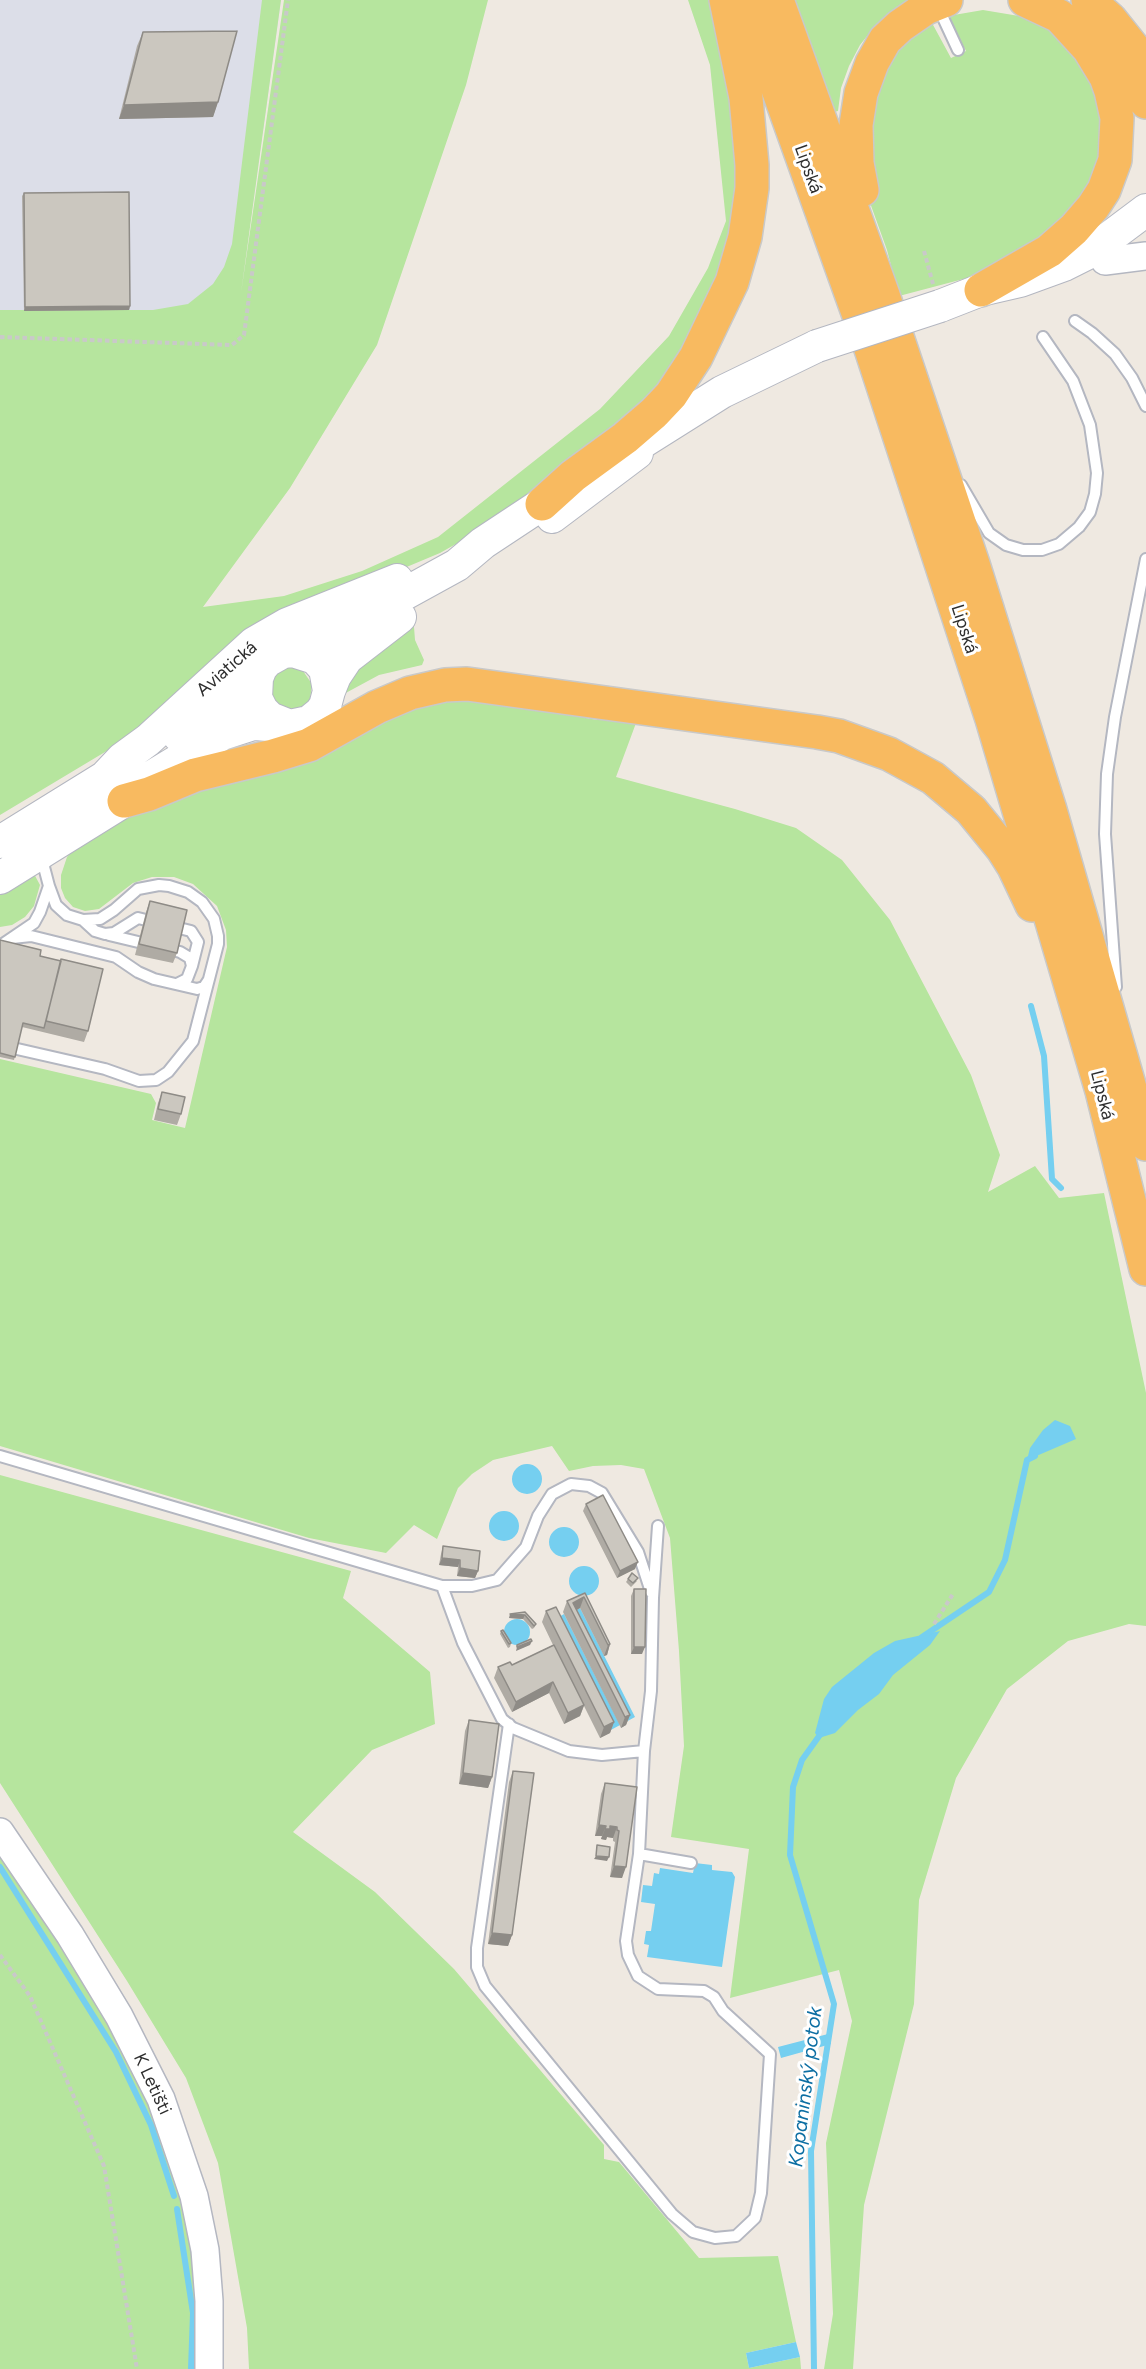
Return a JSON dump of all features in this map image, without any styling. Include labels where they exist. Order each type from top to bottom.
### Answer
[{"type":"highway","points":[[542,504],[573,476],[647,420],[671,395],[696,357],[732,282],[745,237],[752,188],[752,165],[746,98],[726,0]]},
{"type":"highway","name":"Lipská","points":[[746,0],[875,360],[953,595],[1038,867],[1115,1085],[1146,1144]]},
{"type":"highway","name":"Lipská","points":[[777,0],[883,295],[1037,767],[1115,1085],[1146,1269]]},
{"type":"highway","points":[[1025,0],[1059,16],[1098,46],[1146,102]]},
{"type":"highway","points":[[1088,0],[1110,19],[1141,55]]},
{"type":"highway","points":[[883,295],[856,163],[858,108],[866,78],[885,40],[909,19],[942,2]]},
{"type":"highway","points":[[981,291],[1049,251],[1074,229],[1104,190],[1115,160],[1117,118],[1106,77],[1089,50],[1059,16]]},
{"type":"highway","points":[[300,724],[377,685],[406,676],[437,671],[470,672],[538,682],[597,702]]},
{"type":"highway","points":[[114,789],[149,794],[195,775],[309,745],[377,707],[403,696],[427,688],[467,684],[839,736],[889,753],[933,777],[954,794],[989,829],[1014,867],[1034,909],[1077,1048],[1115,1085]]},
{"type":"main road","points":[[114,789],[130,767],[221,710],[246,688],[261,668],[275,655],[305,650],[324,643],[457,565],[483,543],[542,504],[581,485],[612,461],[665,430],[722,392],[817,346],[937,297],[981,291],[1020,282],[1064,265],[1106,242],[1146,210]]},
{"type":"main road","points":[[937,297],[1025,290],[1058,280],[1105,261],[1146,240]]},
{"type":"main road","points":[[261,668],[255,688],[256,699],[262,710],[270,718],[300,724],[325,706],[338,670],[354,652],[431,593],[508,546],[564,508],[619,468],[665,430]]},
{"type":"main road","name":"Aviatická","points":[[0,878],[56,843],[114,789],[122,759],[148,740],[234,661],[271,633],[294,621],[483,543]]},
{"type":"main road","points":[[293,651],[315,658],[325,669],[329,691]]},
{"type":"main road","name":"Aviatická","points":[[0,842],[114,789],[140,784],[222,734],[253,724],[300,724]]},
{"type":"street","points":[[1105,261],[1146,256]]},
{"type":"street","name":"K Letišti","points":[[0,1834],[70,1935],[119,2016],[161,2099],[194,2196],[205,2250],[209,2301],[209,2369]]},
{"type":"lane","points":[[942,2],[958,51]]},
{"type":"lane","points":[[1076,321],[1115,354],[1132,378],[1146,406]]},
{"type":"lane","points":[[925,419],[989,533],[1006,544],[1023,550],[1042,550],[1066,540],[1085,520],[1093,504],[1097,485],[1096,458],[1090,424],[1080,395],[1065,368],[1043,337]]},
{"type":"lane","points":[[1115,1085],[1119,1009],[1114,970],[1105,834],[1107,774],[1115,717],[1146,559]]},
{"type":"lane","points":[[0,1045],[148,1082],[168,1072],[193,1041],[218,945],[214,919],[202,902],[188,892],[159,885],[138,889],[106,916],[92,921],[83,920],[60,910],[49,886],[44,863],[56,843]]},
{"type":"lane","points":[[0,946],[34,923],[49,886]]},
{"type":"lane","points":[[105,934],[114,933],[138,918],[186,928],[194,934],[198,942],[187,979],[177,984]]},
{"type":"lane","points":[[83,920],[95,931],[180,952],[190,958],[192,966]]},
{"type":"lane","points":[[12,938],[31,936],[116,957],[146,976],[177,984],[201,989],[208,981]]},
{"type":"lane","points":[[0,1456],[442,1586],[472,1586],[497,1580],[526,1548],[538,1516],[552,1494],[571,1484],[590,1486],[602,1493],[638,1552],[653,1598]]},
{"type":"lane","points":[[509,1724],[477,1948],[477,1967],[485,1986],[672,2214],[693,2232],[715,2238],[736,2236],[755,2218],[761,2193],[770,2054],[723,2011],[714,1997],[704,1991],[658,1989],[638,1976],[628,1955],[626,1941],[639,1854],[644,1751],[651,1691],[653,1598],[658,1526]]},
{"type":"lane","points":[[442,1586],[463,1643],[502,1719],[513,1728],[569,1751],[602,1755],[644,1751]]},
{"type":"lane","points":[[639,1854],[691,1863]]},
{"type":"path","points":[[0,338],[232,345],[244,335],[288,0]]},
{"type":"path","points":[[924,251],[937,297]]},
{"type":"path","points":[[934,1624],[952,1594]]},
{"type":"path","points":[[0,1954],[30,1996],[104,2166],[137,2369]]},
{"type":"shaded area","points":[[0,0],[281,0],[235,333],[0,324]]},
{"type":"green space","points":[[262,0],[281,0],[241,293],[284,0],[488,0],[466,85],[377,345],[290,488],[203,607],[284,596],[362,571],[438,537],[600,409],[669,336],[708,268],[726,221],[710,65],[688,0],[715,0],[742,125],[728,264],[676,364],[637,410],[566,468],[470,536],[440,553],[366,584],[188,693],[115,746],[0,815],[0,310],[153,310],[188,304],[213,284],[224,267],[232,244]]},
{"type":"green space","points":[[793,0],[907,0],[875,26],[860,45],[841,88],[838,111],[834,112]]},
{"type":"green space","points":[[983,10],[1019,16],[1047,28],[1062,39],[1094,82],[1104,138],[1093,184],[1073,213],[1003,264],[971,277],[899,296],[887,250],[869,200],[860,144],[894,49],[932,23],[951,58],[966,51],[948,16]]},
{"type":"green space","points":[[413,614],[415,640],[424,660],[422,665],[379,675],[342,695],[340,683]]},
{"type":"green space","points":[[288,666],[303,671],[312,684],[310,700],[305,706],[290,712],[270,701],[269,679],[274,672]]},
{"type":"green space","points":[[425,698],[586,709],[586,718],[598,720],[600,711],[639,715],[616,777],[796,828],[842,860],[890,920],[971,1075],[1000,1155],[988,1192],[1035,1166],[1059,1198],[1104,1193],[1146,1393],[1146,1626],[1129,1624],[1068,1641],[1007,1689],[956,1778],[919,1900],[914,2004],[864,2205],[853,2369],[824,2369],[833,2314],[826,2143],[852,2021],[839,1970],[730,1998],[749,1849],[671,1837],[684,1746],[679,1651],[670,1538],[644,1469],[621,1465],[593,1466],[569,1471],[552,1446],[493,1460],[472,1474],[458,1488],[437,1539],[414,1525],[386,1553],[309,1538],[0,1446],[0,1059],[151,1094],[156,1103],[152,1120],[185,1128],[227,947],[226,930],[217,906],[193,884],[174,877],[152,877],[133,883],[99,909],[85,911],[73,907],[65,898],[61,888],[61,875],[67,857],[120,818]]},
{"type":"green space","points":[[33,872],[40,885],[34,906],[25,917],[12,925],[0,927],[0,893]]},
{"type":"green space","points":[[0,1475],[351,1571],[343,1598],[430,1672],[435,1724],[372,1750],[293,1832],[375,1892],[454,1969],[604,2145],[604,2159],[619,2162],[699,2258],[778,2256],[796,2342],[746,2353],[749,2368],[800,2357],[801,2369],[249,2369],[247,2328],[218,2163],[186,2078],[127,1981],[0,1783]]},
{"type":"green space","points":[[0,1850],[37,1901],[132,2064],[169,2151],[194,2251],[199,2369],[0,2369]]},
{"type":"water","points":[[1055,1420],[1070,1426],[1076,1439],[1027,1460],[1030,1448],[1043,1430]]},
{"type":"water","points":[[527,1464],[538,1468],[542,1479],[538,1490],[527,1494],[516,1490],[512,1479],[516,1468]]},
{"type":"water","points":[[504,1511],[515,1515],[519,1526],[515,1537],[504,1541],[493,1537],[489,1526],[493,1515]]},
{"type":"water","points":[[564,1527],[575,1531],[579,1542],[575,1553],[564,1557],[553,1553],[549,1542],[553,1531]]},
{"type":"water","points":[[584,1566],[595,1570],[599,1581],[595,1592],[584,1596],[573,1592],[569,1581],[573,1570]]},
{"type":"water","points":[[580,1608],[635,1717],[624,1723],[569,1614]]},
{"type":"water","points":[[564,1614],[620,1725],[609,1731],[554,1620]]},
{"type":"water","points":[[517,1619],[526,1623],[530,1632],[526,1641],[517,1645],[508,1641],[504,1632],[508,1623]]},
{"type":"water","points":[[940,1631],[930,1645],[893,1675],[879,1694],[858,1710],[835,1733],[819,1738],[815,1733],[824,1699],[832,1687],[874,1653],[895,1641]]},
{"type":"water","points":[[695,1863],[712,1865],[712,1870],[732,1872],[735,1877],[722,1967],[647,1957],[649,1945],[644,1944],[646,1931],[651,1931],[655,1904],[641,1902],[643,1885],[652,1886],[654,1873],[659,1874],[660,1868],[693,1873]]},
{"type":"water","points":[[828,2034],[831,2044],[781,2058],[778,2047]]},
{"type":"water","points":[[796,2342],[800,2357],[749,2368],[746,2353]]},
{"type":"building","points":[[237,31],[218,102],[124,105],[143,32]]},
{"type":"building","points":[[129,192],[130,306],[25,307],[24,193]]},
{"type":"building","points":[[150,901],[187,910],[177,953],[139,944]]},
{"type":"building","points":[[0,940],[41,950],[40,956],[61,961],[44,1028],[23,1023],[15,1057],[0,1053]]},
{"type":"building","points":[[61,959],[103,969],[88,1031],[46,1021]]},
{"type":"building","points":[[162,1092],[185,1097],[181,1114],[158,1109]]},
{"type":"building","points":[[603,1495],[638,1562],[620,1571],[586,1504]]},
{"type":"building","points":[[443,1546],[480,1551],[478,1571],[460,1568],[460,1560],[442,1558]]},
{"type":"building","points":[[632,1573],[638,1578],[633,1583],[628,1579]]},
{"type":"building","points":[[634,1589],[646,1589],[645,1647],[634,1647]]},
{"type":"building","points":[[585,1593],[610,1644],[608,1645],[584,1597],[573,1603],[630,1715],[625,1717],[567,1601]]},
{"type":"building","points":[[556,1607],[614,1722],[604,1727],[546,1611]]},
{"type":"building","points":[[525,1612],[536,1624],[534,1626],[525,1615],[510,1614]]},
{"type":"building","points":[[503,1630],[511,1643],[509,1644],[501,1631]]},
{"type":"building","points":[[531,1639],[532,1641],[517,1647],[517,1645]]},
{"type":"building","points":[[554,1645],[584,1705],[568,1713],[553,1682],[516,1702],[498,1667],[510,1662],[512,1665]]},
{"type":"building","points":[[469,1720],[499,1724],[492,1777],[463,1773]]},
{"type":"building","points":[[513,1771],[534,1773],[512,1935],[492,1933]]},
{"type":"building","points":[[605,1783],[637,1787],[626,1867],[614,1866],[619,1831],[617,1827],[610,1826],[610,1829],[605,1829],[606,1826],[599,1825]]},
{"type":"building","points":[[597,1845],[610,1847],[609,1857],[596,1856]]},
{"type":"waterway","points":[[1031,1006],[1044,1056],[1052,1179],[1061,1188]]},
{"type":"waterway","name":"Kopaninský potok","points":[[922,1637],[989,1592],[1005,1560],[1027,1460],[1035,1456]]},
{"type":"waterway","name":"Kopaninský potok","points":[[814,2369],[811,2151],[834,2004],[790,1855],[793,1787],[802,1760],[822,1732]]},
{"type":"waterway","points":[[0,1867],[116,2052],[151,2125],[174,2196]]},
{"type":"waterway","points":[[177,2209],[193,2313],[191,2369]]}]
